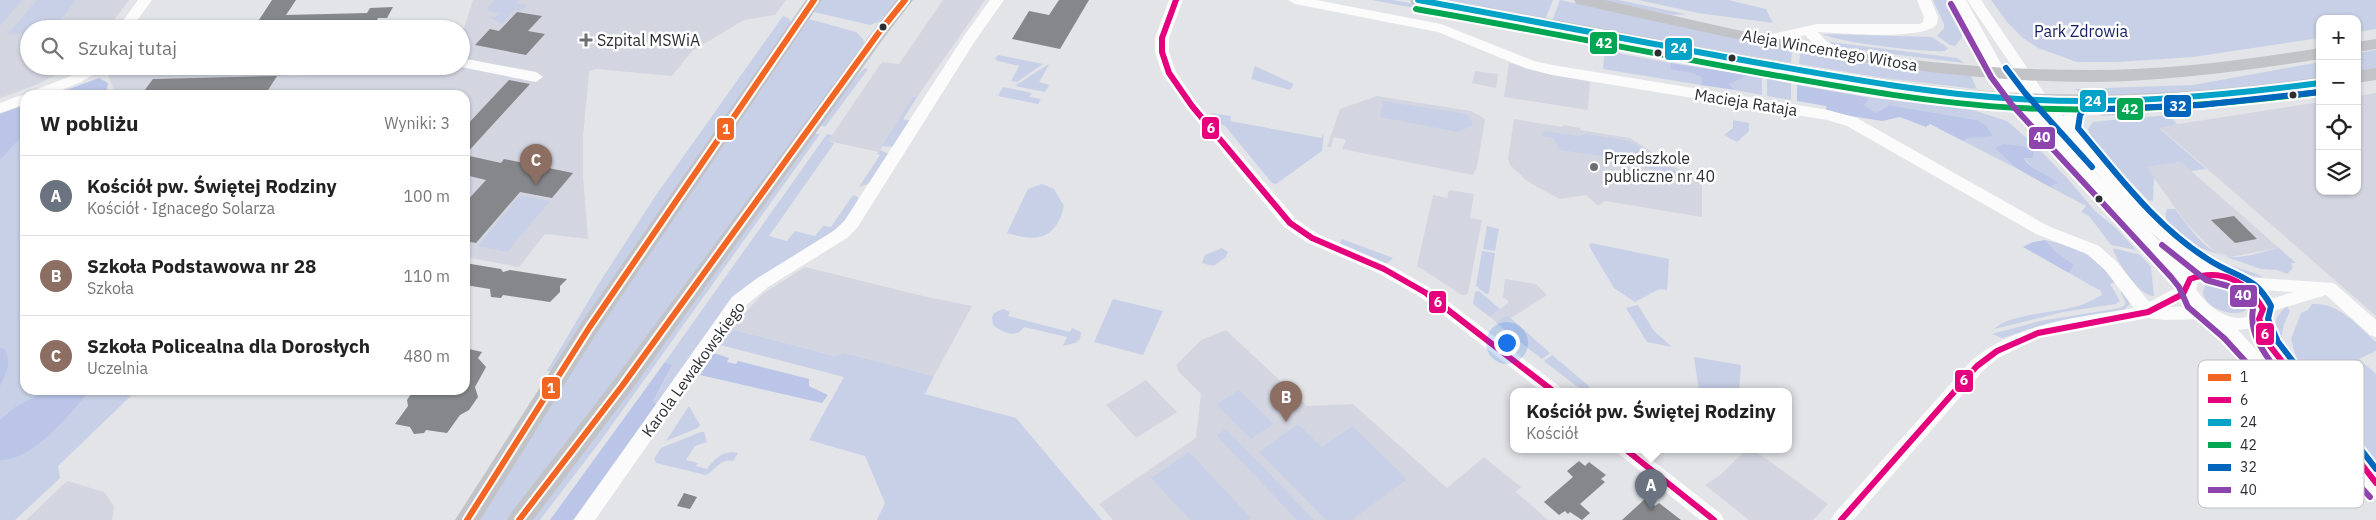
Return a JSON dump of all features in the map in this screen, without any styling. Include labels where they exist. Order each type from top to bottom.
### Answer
[{"type":"main road","points":[[467,520],[605,304],[814,0]]},
{"type":"main road","points":[[519,520],[622,386],[873,41],[905,0]]},
{"type":"main road","name":"Aleja Wincentego Witosa","points":[[1418,0],[1857,81],[2018,99],[2080,101],[2201,97],[2316,83]]},
{"type":"main road","name":"Aleja Wincentego Witosa","points":[[1582,0],[1842,56],[1907,65],[1999,73],[2109,76],[2166,73],[2316,54]]},
{"type":"main road","points":[[2361,46],[2376,44]]},
{"type":"main road","points":[[2361,76],[2376,74]]},
{"type":"street","points":[[131,20],[145,0]]},
{"type":"street","name":"Karola Lewakowskiego","points":[[584,520],[738,302],[762,283],[841,234],[850,224],[969,39],[997,0]]},
{"type":"street","points":[[1176,0],[1162,38],[1162,52],[1169,73],[1192,106],[1290,223],[1306,234],[1384,269],[1426,293],[1549,388]]},
{"type":"street","name":"Macieja Rataja","points":[[1295,0],[1441,28],[1530,65],[1552,70],[1828,115],[1852,122],[2042,230],[2093,250],[2111,266],[2148,312]]},
{"type":"street","points":[[1764,40],[1811,28],[1924,28],[1930,24],[1931,18],[1924,0]]},
{"type":"street","points":[[1959,0],[1999,73],[2018,99],[2178,271],[2194,301],[2211,315],[2253,360]]},
{"type":"street","points":[[1974,0],[2042,100],[2127,198],[2166,237],[2211,273],[2241,283],[2328,287],[2376,330]]},
{"type":"street","points":[[1811,28],[1810,32],[1814,39],[1842,56]]},
{"type":"street","points":[[470,64],[536,76]]},
{"type":"street","points":[[48,90],[83,75]]},
{"type":"street","points":[[0,108],[20,101]]},
{"type":"street","points":[[2069,132],[2072,111],[2080,101]]},
{"type":"street","points":[[2148,312],[2156,305],[2178,297],[2188,287],[2195,275],[2211,273]]},
{"type":"street","points":[[2241,283],[2256,295],[2270,346],[2281,360]]},
{"type":"street","points":[[1841,520],[1977,366],[1992,353],[2022,337],[2040,331],[2148,312],[2211,315],[2245,324],[2275,303],[2308,296],[2328,287]]},
{"type":"street","points":[[1630,453],[1714,520]]},
{"type":"street","points":[[2364,468],[2376,484]]},
{"type":"street","points":[[2364,478],[2376,491]]},
{"type":"shaded area","points":[[0,0],[129,0],[114,20],[20,20],[20,75],[55,75],[36,85],[0,98]]},
{"type":"shaded area","points":[[473,0],[786,0],[775,15],[744,20],[692,51],[672,76],[596,69],[589,71],[583,137],[583,176],[588,239],[545,234],[519,267],[470,258],[470,90],[114,90],[108,75],[470,75],[470,20],[467,20]]},
{"type":"shaded area","points":[[943,0],[985,0],[917,97],[913,96],[879,152],[828,141],[882,62],[899,64]]},
{"type":"shaded area","points":[[1509,63],[1590,82],[1588,110],[1504,97]]},
{"type":"shaded area","points":[[1671,63],[1749,75],[1729,84],[1735,90],[1701,85],[1702,78],[1692,73],[1671,70]]},
{"type":"shaded area","points":[[1475,71],[1498,74],[1496,88],[1472,83]]},
{"type":"shaded area","points":[[99,78],[108,83],[107,90],[67,90]]},
{"type":"shaded area","points":[[1797,85],[1866,97],[1868,100],[1864,105],[1876,113],[1889,105],[1977,120],[1986,126],[1993,136],[1968,138],[1963,141],[1930,124],[1926,127],[1900,117],[1882,121],[1827,112],[1826,106],[1797,101]]},
{"type":"shaded area","points":[[2376,93],[2376,316],[2159,127],[2316,103],[2316,195],[2361,195],[2361,95]]},
{"type":"shaded area","points":[[1377,96],[1471,111],[1485,119],[1477,167],[1473,175],[1342,149],[1346,140],[1334,137],[1331,147],[1327,147],[1340,109]]},
{"type":"shaded area","points":[[20,107],[20,138],[0,160],[0,114]]},
{"type":"shaded area","name":"Przedszkole publiczne nr 40","points":[[1514,119],[1562,127],[1563,125],[1580,128],[1580,130],[1630,138],[1702,184],[1702,217],[1605,201],[1598,206],[1586,195],[1559,199],[1527,181],[1510,165],[1508,159]]},
{"type":"shaded area","points":[[2003,144],[2028,147],[2034,152],[2033,158],[2024,158],[2027,162],[2058,183],[2050,187],[2016,168],[1995,148]]},
{"type":"shaded area","points":[[2181,162],[2279,248],[2230,257],[2215,252],[2186,223],[2146,167]]},
{"type":"shaded area","points":[[1449,190],[1474,194],[1470,218],[1482,220],[1468,293],[1465,295],[1462,295],[1417,266],[1433,195],[1447,198]]},
{"type":"shaded area","points":[[2045,240],[2055,251],[2074,265],[2069,273],[2023,247],[2033,242]]},
{"type":"shaded area","points":[[805,267],[972,306],[934,376],[844,353],[835,356],[731,329],[761,295]]},
{"type":"shaded area","points":[[1505,279],[1536,284],[1547,295],[1500,325],[1490,317],[1509,302],[1503,297]]},
{"type":"shaded area","points":[[1226,330],[1307,406],[1353,404],[1447,488],[1484,457],[1521,487],[1516,492],[1548,520],[1113,520],[1099,504],[1196,438],[1201,394],[1179,372],[1176,365],[1201,340]]},
{"type":"shaded area","points":[[0,348],[4,349],[8,363],[0,386]]},
{"type":"shaded area","points":[[714,353],[729,358],[727,362],[736,364],[738,361],[809,379],[809,386],[828,395],[822,403],[700,375]]},
{"type":"shaded area","points":[[665,362],[672,366],[653,401],[657,404],[573,520],[550,520]]},
{"type":"shaded area","points":[[1146,380],[1177,412],[1136,438],[1106,405]]},
{"type":"shaded area","points":[[38,395],[86,395],[59,425],[36,446],[12,458],[0,460],[0,420],[14,408]]},
{"type":"shaded area","points":[[1743,453],[1757,453],[1828,504],[1813,520],[1749,520],[1705,485],[1719,476]]},
{"type":"shaded area","points":[[67,481],[104,492],[114,506],[112,520],[26,520]]},
{"type":"green space","points":[[0,0],[22,0],[0,26]]},
{"type":"green space","points":[[37,0],[76,0],[60,20],[20,20],[20,33],[8,34]]},
{"type":"green space","points":[[495,0],[519,0],[517,3],[527,5],[521,11],[515,10],[502,24],[489,17],[498,16],[500,13],[490,12],[487,9]]},
{"type":"green space","points":[[821,0],[896,0],[880,21],[870,25],[814,12]]},
{"type":"green space","points":[[1372,0],[1393,0],[1541,28],[1536,31]]},
{"type":"green space","points":[[1440,0],[1553,0],[1545,20]]},
{"type":"green space","points":[[1560,0],[1792,50],[1791,63],[1552,21]]},
{"type":"green space","points":[[1602,0],[1618,0],[1686,14],[1672,15]]},
{"type":"green space","points":[[1638,0],[1728,0],[1766,9],[1773,23],[1698,13]]},
{"type":"green space","points":[[1933,0],[1946,0],[1962,31],[1962,37],[1955,46],[1950,45],[1937,36],[1944,28],[1944,24]]},
{"type":"green space","name":"Park Zdrowia","points":[[1991,0],[2376,0],[2376,29],[2361,31],[2361,15],[2316,15],[2316,39],[2193,57],[2117,62],[2077,62],[2038,48],[2023,38],[2007,22]]},
{"type":"green space","points":[[783,16],[791,22],[553,371],[547,371],[598,285],[656,195]]},
{"type":"green space","points":[[809,19],[856,32],[863,39],[864,43],[609,389],[508,520],[477,520],[591,339]]},
{"type":"green space","points":[[1823,34],[1932,37],[1948,48],[1945,51],[1903,49],[1845,40]]},
{"type":"green space","points":[[1822,41],[1957,58],[1964,63],[1841,47]]},
{"type":"green space","points":[[1605,48],[1622,54],[1671,63],[1671,70],[1692,73],[1702,78],[1701,85],[1603,69]]},
{"type":"green space","points":[[2376,50],[2376,69],[2361,71],[2361,52]]},
{"type":"green space","points":[[1800,52],[1863,63],[1971,76],[1977,89],[1883,78],[1799,64]]},
{"type":"green space","points":[[998,55],[1043,64],[1017,82],[1011,81],[1019,66],[998,61],[995,59]]},
{"type":"green space","points":[[2316,63],[2316,79],[2211,92],[2081,96],[2076,89],[2193,85]]},
{"type":"green space","points":[[1049,65],[1039,82],[1049,85],[1045,92],[1015,86]]},
{"type":"green space","points":[[1255,66],[1294,84],[1290,90],[1251,79]]},
{"type":"green space","points":[[865,68],[868,69],[825,127],[820,125],[853,80]]},
{"type":"green space","points":[[1749,75],[1762,78],[1762,95],[1735,90],[1728,84]]},
{"type":"green space","points":[[1767,78],[1791,83],[1791,100],[1767,96]]},
{"type":"green space","points":[[1003,87],[1032,93],[1029,97],[1041,99],[1038,104],[998,96]]},
{"type":"green space","points":[[913,96],[917,97],[903,119],[911,121],[895,147],[882,146]]},
{"type":"green space","points":[[1866,97],[1973,110],[2007,121],[2035,145],[2068,179],[2095,211],[2116,228],[2136,250],[2111,245],[2089,216],[2081,212],[2086,206],[2050,187],[2057,184],[2030,165],[2024,157],[2033,158],[2034,152],[2028,147],[1996,148],[2016,168],[1963,141],[1968,138],[1977,120],[1889,105],[1876,113],[1864,105],[1867,101]]},
{"type":"green space","points":[[1383,101],[1467,114],[1473,125],[1458,132],[1380,117]]},
{"type":"green space","points":[[2214,105],[2216,108],[2103,116],[2091,110]]},
{"type":"green space","points":[[20,107],[20,395],[132,395],[58,466],[60,478],[15,520],[0,520],[0,114]]},
{"type":"green space","points":[[1211,113],[1231,116],[1230,121],[1321,138],[1324,133],[1322,151],[1276,184],[1272,183],[1225,126],[1219,123]]},
{"type":"green space","points":[[2169,115],[2177,124],[2159,128],[2206,169],[2191,171],[2181,162],[2147,167],[2154,178],[2153,201],[2148,200],[2105,155],[2088,129],[2093,122]]},
{"type":"green space","points":[[1733,120],[1749,123],[1749,131],[1737,142],[1724,135],[1733,128]]},
{"type":"green space","points":[[1544,131],[1580,136],[1587,134],[1630,141],[1684,177],[1664,178],[1636,158],[1636,161],[1560,150],[1553,138],[1543,136]]},
{"type":"green space","points":[[2039,131],[2063,156],[2079,178],[2076,178],[2036,136]]},
{"type":"green space","points":[[813,134],[820,134],[599,443],[540,520],[529,520]]},
{"type":"green space","points":[[827,134],[832,135],[828,141],[834,143],[833,145],[769,236],[787,241],[795,231],[815,236],[823,226],[831,227],[853,195],[858,197],[852,212],[831,233],[747,286],[657,404],[653,401],[672,367],[665,362]]},
{"type":"green space","points":[[880,150],[890,154],[871,183],[859,187],[880,155],[877,154]]},
{"type":"green space","points":[[1042,184],[1054,189],[1064,206],[1056,226],[1043,236],[1036,237],[1017,236],[1007,233],[1028,189]]},
{"type":"green space","points":[[520,195],[550,201],[507,252],[478,246]]},
{"type":"green space","points":[[2167,209],[2175,209],[2206,245],[2221,255],[2240,257],[2279,248],[2296,263],[2291,263],[2293,268],[2287,274],[2277,270],[2261,269],[2195,246],[2184,240],[2169,226],[2166,215]]},
{"type":"green space","points":[[1487,226],[1499,229],[1495,251],[1483,249]]},
{"type":"green space","points":[[1342,239],[1393,258],[1386,264],[1339,244]]},
{"type":"green space","points":[[2045,240],[2067,246],[2094,259],[2116,282],[2110,284],[2120,301],[2116,304],[2063,312],[1994,329],[2001,324],[2023,316],[2072,308],[2102,295],[2101,291],[2069,273],[2074,265],[2055,251]]},
{"type":"green space","points":[[1591,243],[1669,259],[1667,290],[1659,289],[1635,302],[1614,288],[1589,246]]},
{"type":"green space","points":[[1222,248],[1228,252],[1225,258],[1213,266],[1202,263],[1205,255]]},
{"type":"green space","points":[[2113,248],[2140,255],[2151,267],[2154,296],[2142,291],[2129,278]]},
{"type":"green space","points":[[1482,251],[1495,253],[1489,293],[1486,294],[1476,286]]},
{"type":"green space","points":[[2198,255],[2257,274],[2263,278],[2228,270]]},
{"type":"green space","points":[[2215,283],[2232,288],[2242,295],[2247,304],[2246,310],[2240,313],[2224,312],[2210,304],[2205,299],[2203,293],[2205,286]]},
{"type":"green space","points":[[2122,290],[2130,304],[2124,310],[2051,323],[2002,338],[1992,334],[2040,321],[2120,308],[2126,304],[2121,293]]},
{"type":"green space","points":[[1479,291],[1500,309],[1490,317],[1473,304],[1475,292]]},
{"type":"green space","points":[[1113,299],[1163,311],[1143,355],[1094,342]]},
{"type":"green space","points":[[2312,304],[2322,304],[2339,311],[2355,322],[2376,342],[2376,351],[2359,359],[2360,360],[2298,360],[2291,339],[2301,313],[2308,310]]},
{"type":"green space","points":[[1638,305],[1654,331],[1672,347],[1647,342],[1626,308]]},
{"type":"green space","points":[[2287,306],[2290,311],[2284,324],[2281,339],[2277,341],[2275,326],[2277,318]]},
{"type":"green space","points":[[1003,309],[1010,312],[1008,316],[1070,332],[1072,328],[1081,332],[1080,339],[1075,343],[1063,346],[1067,337],[1024,327],[1017,333],[1005,332],[993,325],[992,317],[994,313]]},
{"type":"green space","points":[[1507,315],[1550,353],[1542,359],[1496,323]]},
{"type":"green space","points":[[731,329],[835,356],[844,353],[934,376],[925,394],[1016,418],[1102,520],[877,520],[885,503],[865,456],[809,440],[844,377],[720,345]]},
{"type":"green space","points":[[2283,353],[2292,360],[2288,360]]},
{"type":"green space","points":[[1552,355],[1589,388],[1579,388],[1544,361]]},
{"type":"green space","points":[[1694,357],[1741,365],[1739,388],[1699,388]]},
{"type":"green space","points":[[2364,363],[2376,374],[2376,462],[2364,446]]},
{"type":"green space","points":[[1239,390],[1274,424],[1251,439],[1216,404]]},
{"type":"green space","points":[[689,406],[700,425],[698,428],[666,441]]},
{"type":"green space","points":[[1298,424],[1322,447],[1352,426],[1407,479],[1352,520],[1326,520],[1259,452]]},
{"type":"green space","points":[[1226,429],[1314,520],[1297,520],[1216,435]]},
{"type":"green space","points":[[704,432],[707,442],[695,446],[686,460],[698,463],[696,466],[707,469],[720,456],[729,452],[738,453],[733,461],[721,463],[706,475],[656,463],[654,459],[661,448]]},
{"type":"green space","points":[[1189,452],[1251,518],[1248,520],[1190,520],[1151,478]]},
{"type":"green space","points":[[2364,453],[2376,468],[2376,475],[2364,459]]},
{"type":"building","points":[[272,0],[296,0],[286,15],[367,13],[370,8],[393,7],[387,18],[378,18],[377,20],[259,20]]},
{"type":"building","points":[[1059,0],[1089,0],[1060,49],[1012,39],[1029,11],[1049,15]]},
{"type":"building","points":[[517,12],[542,16],[528,31],[545,34],[526,55],[475,45],[490,29],[499,31]]},
{"type":"building","points":[[277,76],[268,90],[145,90],[153,79]]},
{"type":"building","points":[[509,80],[530,84],[470,150],[470,122]]},
{"type":"building","points":[[470,156],[501,163],[504,159],[573,173],[552,198],[520,192],[476,243],[470,242],[470,198],[486,180],[470,176]]},
{"type":"building","points":[[2234,216],[2257,239],[2235,243],[2211,220]]},
{"type":"building","points":[[470,264],[501,269],[503,272],[510,270],[567,279],[560,286],[560,292],[550,302],[503,295],[501,298],[491,297],[490,289],[470,286]]},
{"type":"building","points":[[470,349],[482,352],[478,358],[486,367],[475,387],[478,397],[469,410],[460,415],[447,433],[426,430],[424,433],[414,434],[410,427],[395,424],[408,406],[407,400],[410,395],[470,395]]},
{"type":"building","points":[[1579,461],[1585,466],[1589,462],[1606,475],[1601,479],[1605,482],[1580,504],[1590,513],[1582,520],[1570,512],[1568,514],[1565,511],[1559,515],[1544,502],[1573,477],[1567,471]]},
{"type":"building","points":[[684,493],[697,497],[690,509],[677,506]]},
{"type":"building","points":[[1646,498],[1655,506],[1659,503],[1681,520],[1622,520]]},
{"type":"transit line","name":"1","points":[[467,520],[589,328],[814,0]]},
{"type":"transit line","name":"1","points":[[519,520],[622,386],[880,31],[905,0]]},
{"type":"transit line","name":"6","points":[[1176,0],[1162,38],[1162,52],[1169,73],[1192,106],[1290,223],[1312,238],[1384,269],[1426,293],[1549,388]]},
{"type":"transit line","name":"24","points":[[1418,0],[1828,75],[1923,90],[1987,97],[2057,101],[2132,100],[2207,96],[2316,83]]},
{"type":"transit line","name":"40","points":[[1951,4],[1991,77],[2012,105],[2171,277],[2179,287],[2188,307],[2224,338],[2244,360]]},
{"type":"transit line","name":"42","points":[[1416,9],[1827,84],[1922,99],[1986,106],[2094,110],[2132,109],[2207,105],[2316,92]]},
{"type":"transit line","name":"32","points":[[2006,68],[2025,93],[2092,167]]},
{"type":"transit line","name":"32","points":[[2292,360],[2278,342],[2268,319],[2271,306],[2260,288],[2247,278],[2213,263],[2195,252],[2177,237],[2141,202],[2078,128],[2080,115],[2084,110],[2201,105],[2316,92]]},
{"type":"transit line","name":"40","points":[[2162,245],[2206,280],[2228,286],[2244,296],[2253,309],[2251,318],[2255,337],[2269,360]]},
{"type":"transit line","name":"6","points":[[1841,520],[1977,366],[1997,351],[2038,333],[2148,312],[2183,294],[2190,279],[2201,275],[2222,275],[2242,284],[2257,299],[2263,309],[2259,319],[2270,346],[2281,360]]},
{"type":"transit line","name":"6","points":[[1630,453],[1714,520]]},
{"type":"transit line","name":"32","points":[[2364,453],[2376,469]]},
{"type":"transit line","name":"6","points":[[2364,467],[2376,483]]},
{"type":"transit line","name":"40","points":[[2364,490],[2370,497]]},
{"type":"place","name":"Szpital MSWiA","points":[[586,40]]},
{"type":"place","name":"Przedszkole publiczne nr 40","points":[[1594,167]]},
{"type":"place","name":"Szkoła Policealna dla Dorosłych","points":[[536,185]]},
{"type":"place","name":"Szkoła Podstawowa nr 28","points":[[1286,422]]},
{"type":"place","name":"Kościół pw. Świętej Rodziny","points":[[1651,510]]}]
